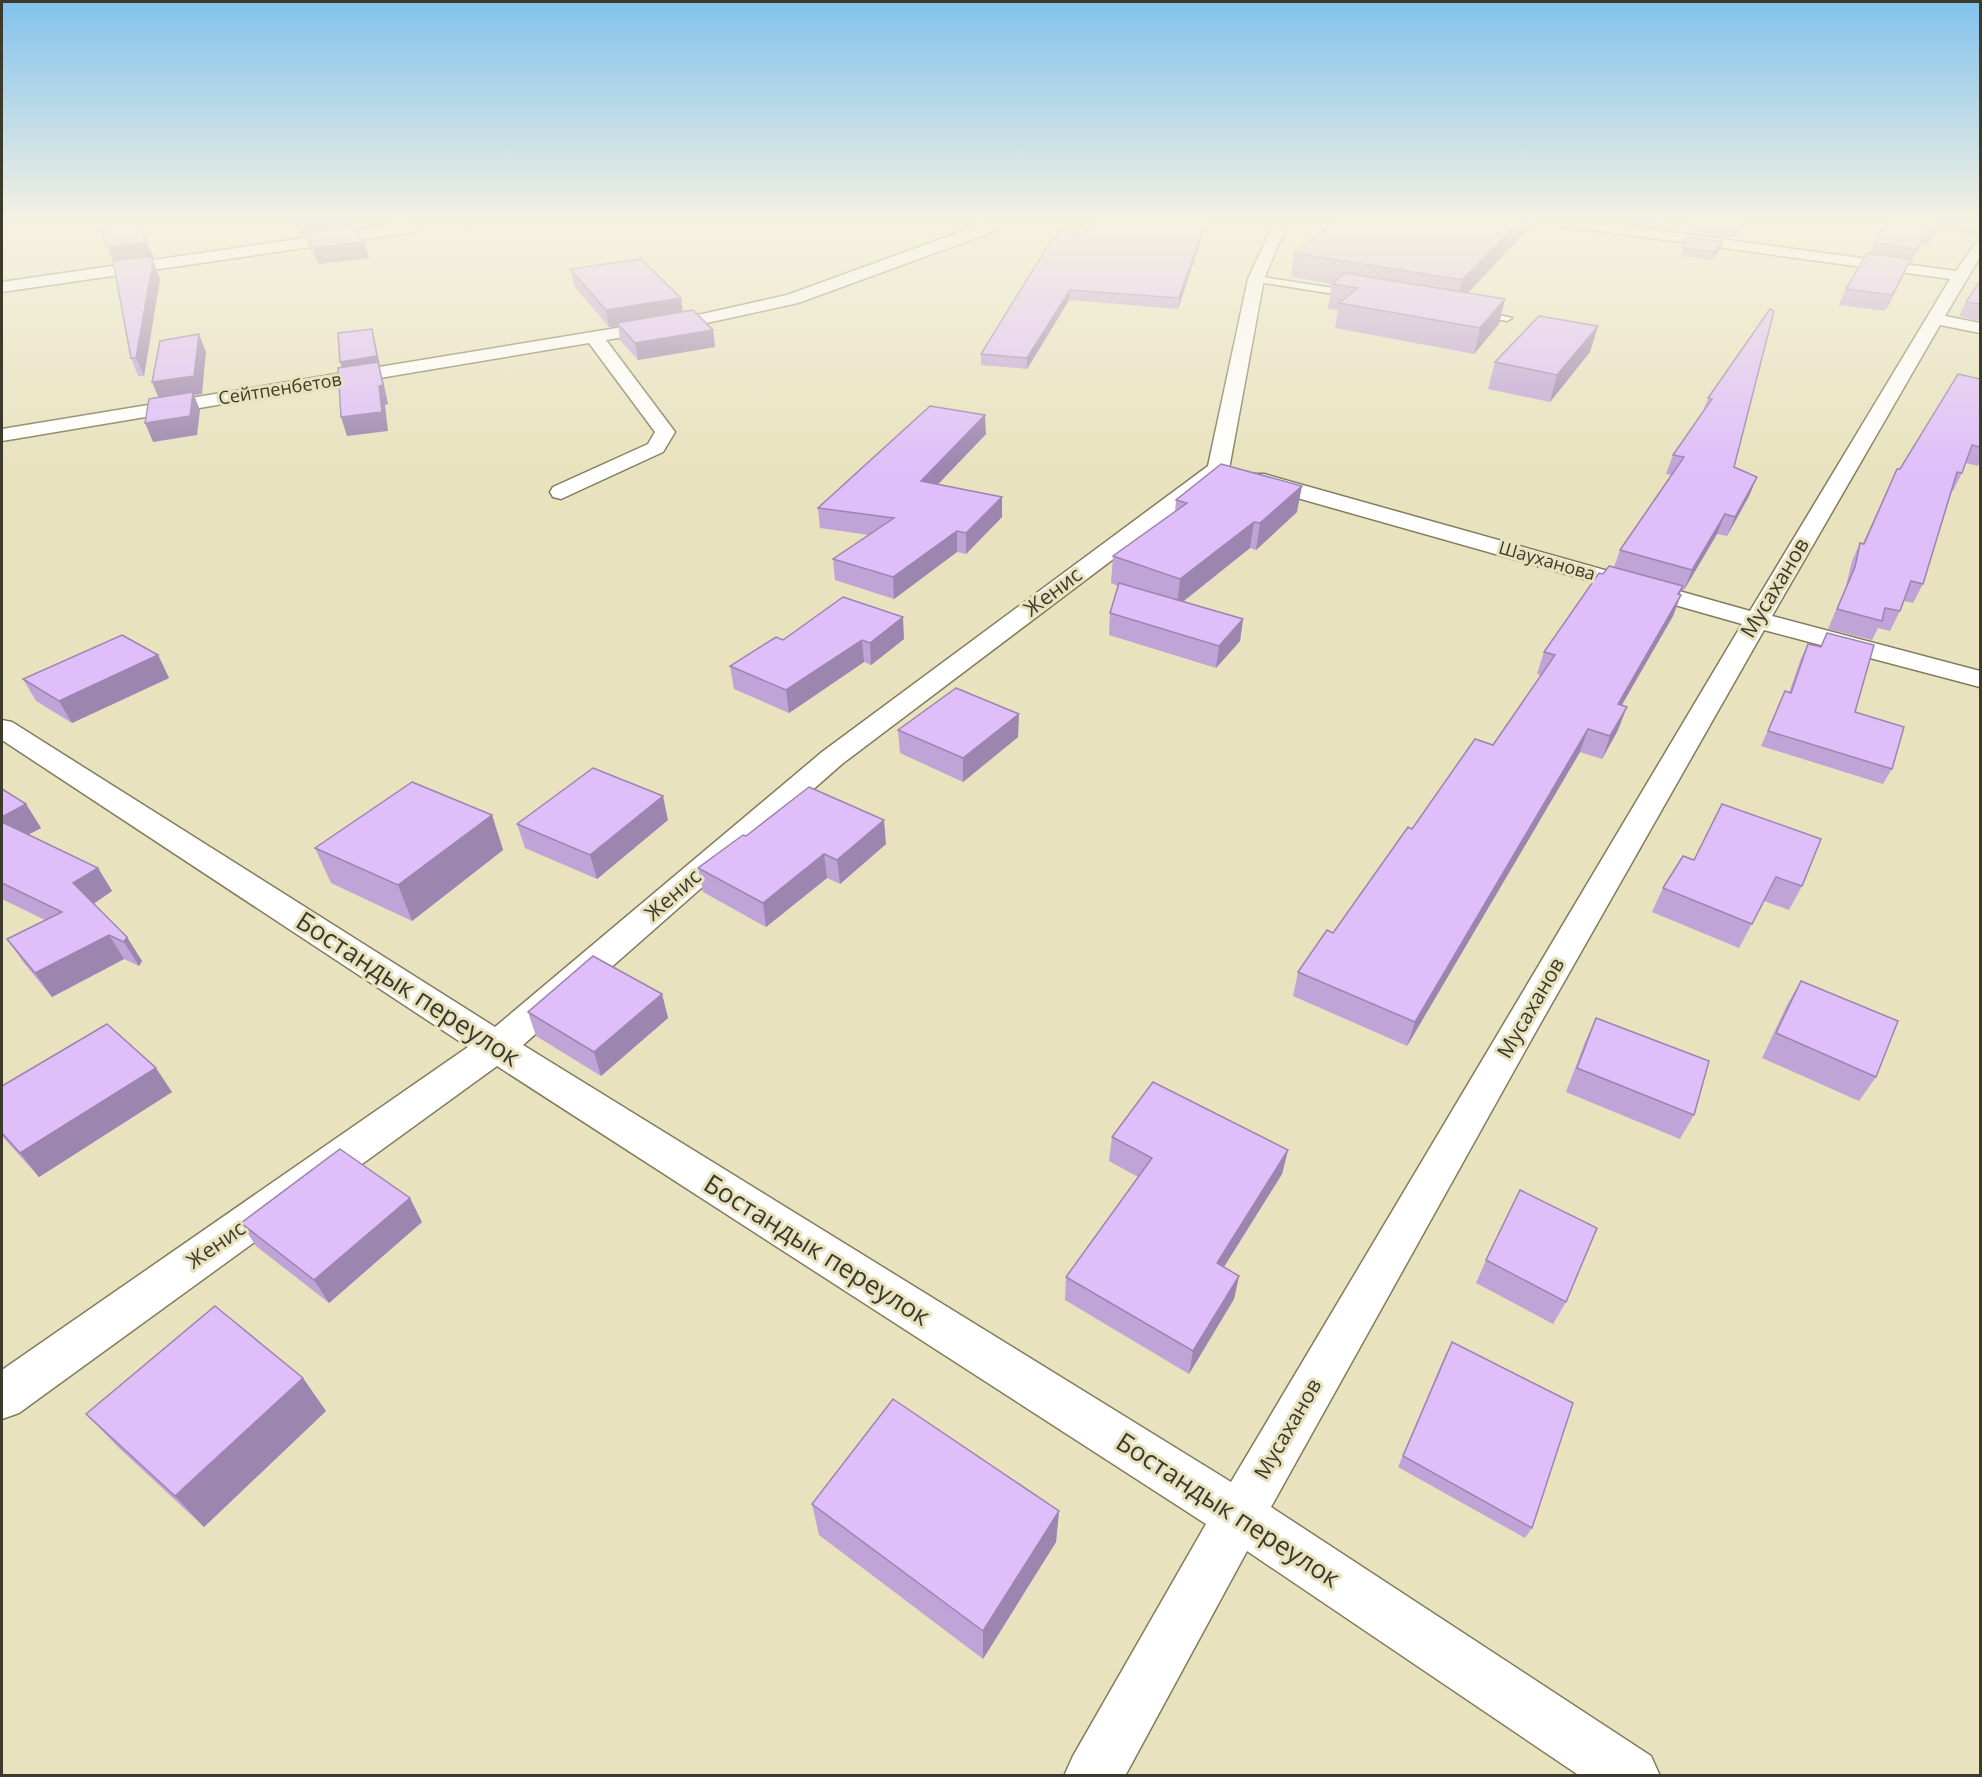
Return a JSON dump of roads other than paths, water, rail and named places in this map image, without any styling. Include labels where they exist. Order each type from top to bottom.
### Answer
[{"type":"street","name":"Сейтпенбетов","points":[[2,435],[702,320],[767,305]]},
{"type":"street","points":[[1218,468],[1251,305]]},
{"type":"street","name":"Мусаханов","points":[[1093,1776],[1238,1515],[1756,620],[1944,305]]},
{"type":"street","points":[[1934,320],[1980,328]]},
{"type":"street","points":[[561,492],[656,448],[665,432],[594,337]]},
{"type":"street","name":"Шауханова","points":[[1218,468],[1756,620],[1980,679]]},
{"type":"street","name":"Женис","points":[[2,1397],[496,1047],[832,758],[1218,468]]},
{"type":"street","name":"Бостандык переулок","points":[[2,728],[437,1006],[496,1047],[1238,1515],[1631,1776]]},
{"type":"lane","points":[[1461,311],[1507,318]]}]
